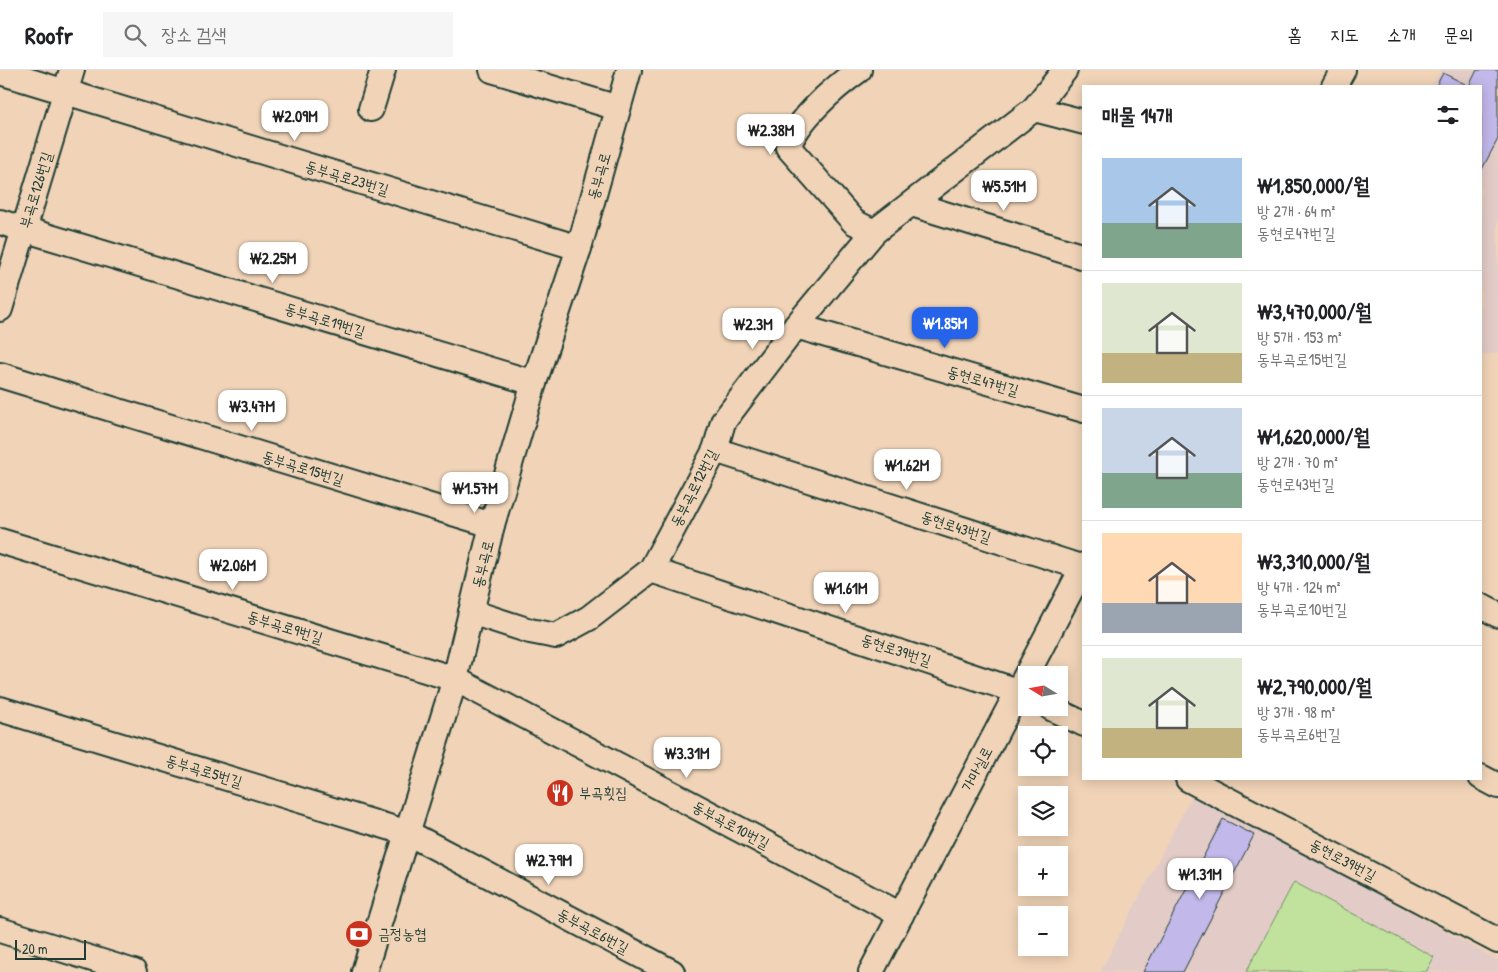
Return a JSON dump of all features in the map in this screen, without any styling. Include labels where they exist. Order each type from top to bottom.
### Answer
[{"type":"street","points":[[371,109],[383,70]]},
{"type":"street","points":[[492,70],[618,108]]},
{"type":"street","name":"동부곡로","points":[[364,972],[455,679],[492,525],[534,383],[578,248],[629,70]]},
{"type":"street","points":[[859,70],[834,88],[792,136],[788,147],[854,222],[874,232]]},
{"type":"street","name":"동부곡로12번길","points":[[471,612],[530,631],[556,636],[588,618],[651,570],[715,450],[723,422],[796,326],[874,232],[1034,109],[1065,70]]},
{"type":"street","points":[[1335,85],[1343,70]]},
{"type":"street","name":"동부곡로23번길","points":[[0,72],[69,81],[578,248]]},
{"type":"street","name":"부곡로126번길","points":[[0,309],[69,81]]},
{"type":"street","points":[[1034,109],[1082,121]]},
{"type":"street","points":[[912,204],[1082,255]]},
{"type":"street","name":"동부곡로19번길","points":[[0,222],[534,383]]},
{"type":"street","name":"동현로47번길","points":[[796,326],[1082,409]]},
{"type":"street","name":"동부곡로15번길","points":[[0,375],[492,525]]},
{"type":"street","name":"동현로43번길","points":[[715,450],[1082,567]]},
{"type":"street","name":"동부곡로9번길","points":[[0,541],[455,679]]},
{"type":"street","name":"가마실로","points":[[1035,666],[1082,569]]},
{"type":"street","name":"동현로39번길","points":[[651,570],[1018,691]]},
{"type":"street","points":[[1482,607],[1498,615]]},
{"type":"street","name":"동부곡로10번길","points":[[455,679],[901,915]]},
{"type":"street","name":"가마실로","points":[[871,972],[1018,699]]},
{"type":"street","name":"동부곡로5번길","points":[[0,709],[408,834]]},
{"type":"street","points":[[1068,716],[1082,723]]},
{"type":"street","points":[[1482,778],[1498,786]]},
{"type":"street","name":"동현로39번길","points":[[1190,780],[1498,941]]},
{"type":"street","name":"동부곡로6번길","points":[[408,834],[672,972]]},
{"type":"street","points":[[0,930],[134,972]]},
{"type":"shaded area","points":[[1441,70],[1498,70],[1498,353],[1482,355],[1482,85],[1432,85]]},
{"type":"shaded area","points":[[1193,793],[1498,960],[1498,972],[1100,972]]},
{"type":"green space","points":[[1294,882],[1434,957],[1426,972],[1246,972]]},
{"type":"building","points":[[1477,70],[1498,70],[1498,139],[1482,169],[1482,85],[1470,85]]},
{"type":"building","points":[[1443,73],[1467,85],[1437,85]]},
{"type":"building","points":[[1223,819],[1254,835],[1183,972],[1143,972]]},
{"type":"place","name":"부곡횟집","points":[[560,793]]},
{"type":"place","name":"금정농협","points":[[359,934]]}]
